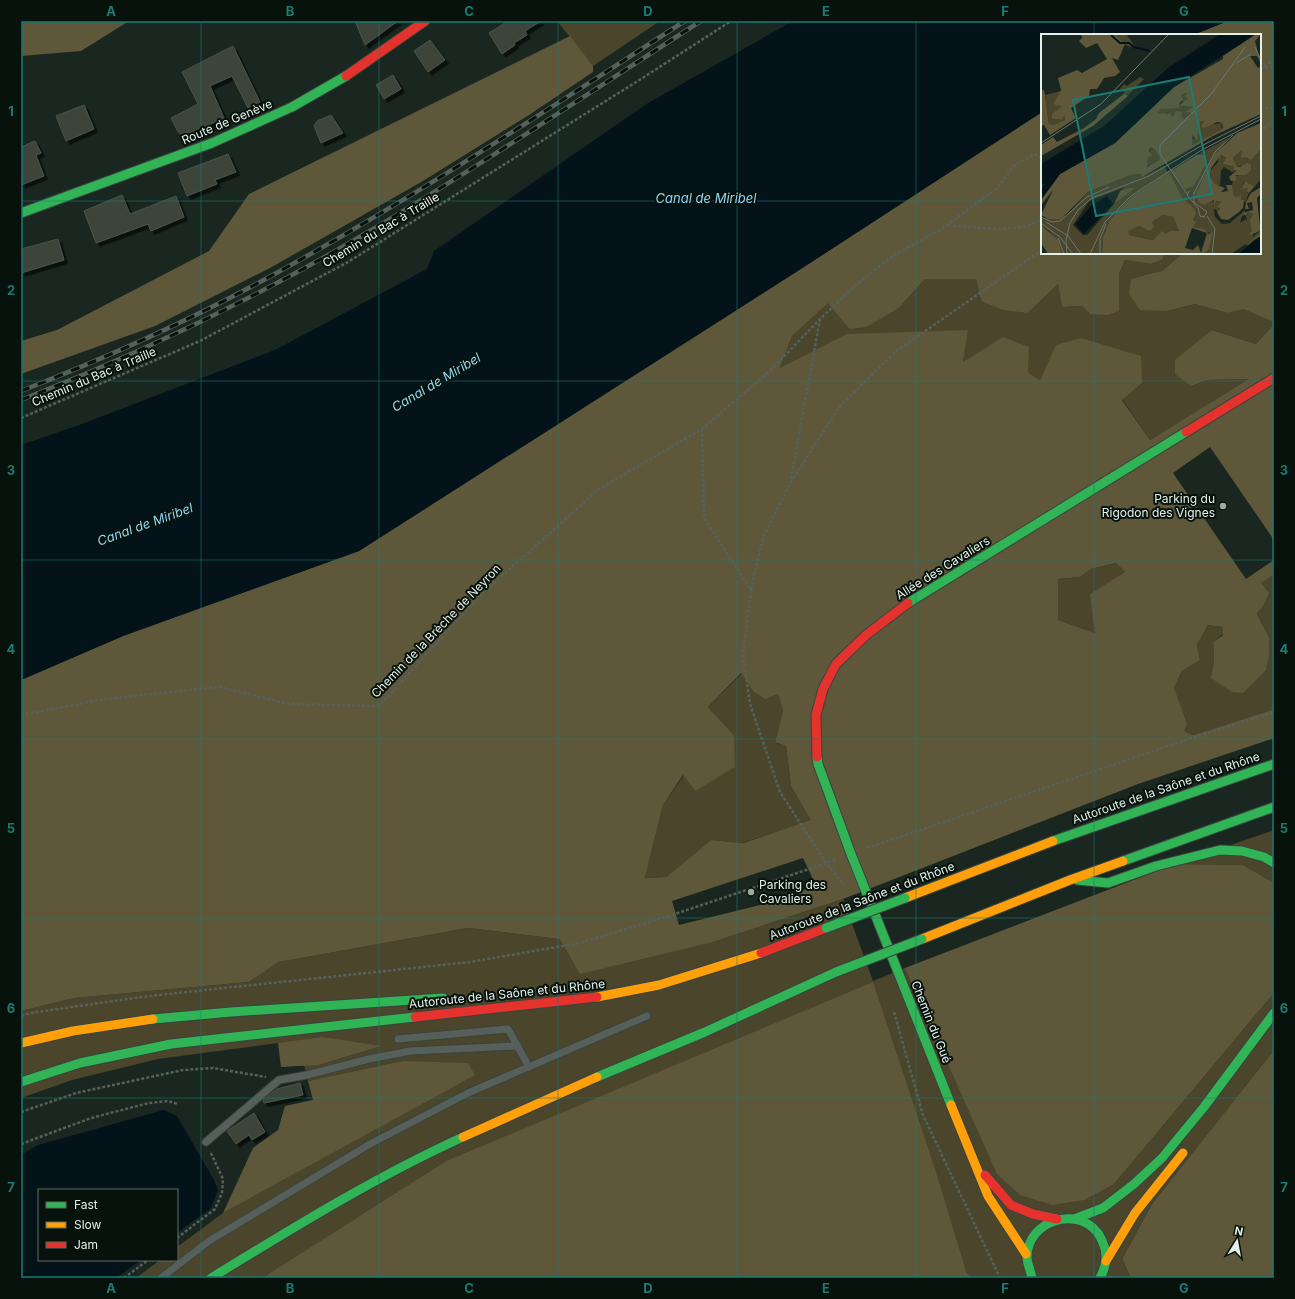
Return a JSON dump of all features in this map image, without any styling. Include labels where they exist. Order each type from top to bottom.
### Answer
[{"type":"main road","name":"Route de Genève","points":[[21,213],[212,143],[292,107],[350,74],[425,21]]},
{"type":"main road","name":"Allée des Cavaliers","points":[[866,891],[850,854],[818,764],[816,715],[823,689],[836,664],[866,634],[911,601],[1274,378]]},
{"type":"main road","name":"Autoroute de la Saône et du Rhône","points":[[21,1082],[80,1063],[171,1044],[593,998],[659,984],[770,950],[1057,839],[1274,764]]},
{"type":"main road","points":[[211,1278],[303,1222],[419,1157],[558,1094],[706,1032],[836,972],[1070,880],[1274,807]]},
{"type":"main road","points":[[1070,880],[1108,883],[1156,866],[1220,850],[1242,851],[1264,857],[1274,863]]},
{"type":"main road","name":"Chemin du Gué","points":[[866,891],[988,1196],[1026,1254]]},
{"type":"main road","points":[[660,976],[714,968]]},
{"type":"main road","points":[[21,1043],[44,1037],[125,1022],[249,1011],[454,998]]},
{"type":"main road","points":[[1074,1219],[1103,1208],[1134,1184],[1162,1158],[1204,1107],[1274,1014]]},
{"type":"main road","points":[[1106,1261],[1135,1213],[1187,1146]]},
{"type":"main road","name":"Chemin du Gué","points":[[974,1163],[1011,1205],[1033,1214],[1057,1219],[1074,1219]]},
{"type":"main road","points":[[1032,1278],[1027,1268],[1026,1254],[1031,1240],[1036,1231],[1044,1225],[1057,1219]]},
{"type":"main road","points":[[1074,1219],[1084,1222],[1098,1234],[1103,1243],[1106,1261],[1105,1268],[1100,1278]]},
{"type":"main road","points":[[236,1273],[303,1222]]},
{"type":"lane","points":[[161,1278],[209,1241],[370,1144],[468,1093],[647,1016]]},
{"type":"lane","points":[[398,1038],[508,1029],[528,1067]]},
{"type":"lane","points":[[206,1142],[279,1080],[307,1075],[369,1059],[410,1052],[518,1046]]},
{"type":"path","name":"Chemin du Bac à Traille","points":[[21,418],[200,341],[348,262],[642,80],[731,21]]},
{"type":"path","points":[[1261,69],[1274,60]]},
{"type":"path","points":[[1261,69],[1274,66]]},
{"type":"path","points":[[1261,107],[1274,108]]},
{"type":"path","points":[[1261,131],[1274,120]]},
{"type":"path","name":"Chemin de la Brèche de Neyron","points":[[21,715],[105,699],[219,687],[290,704],[379,706],[482,593],[598,489],[702,429],[770,371],[820,319],[857,284],[894,255],[948,225],[996,188],[1015,165],[1034,154],[1041,158]]},
{"type":"path","points":[[948,225],[1012,229],[1038,222],[1041,220]]},
{"type":"path","points":[[844,885],[826,864],[780,792],[750,704],[743,656],[751,590],[763,537],[791,482],[839,407],[895,352],[1041,251]]},
{"type":"path","points":[[791,482],[820,319]]},
{"type":"path","points":[[702,429],[704,518],[751,590]]},
{"type":"path","points":[[850,854],[1195,736],[1274,712]]},
{"type":"path","points":[[21,1016],[38,1012],[149,996],[470,962],[580,944],[826,864]]},
{"type":"path","points":[[893,1005],[922,1115],[1000,1278]]},
{"type":"path","points":[[21,1112],[76,1093],[183,1070],[213,1068],[250,1073],[279,1080]]},
{"type":"path","points":[[21,1144],[91,1118],[149,1103],[168,1101],[178,1104]]},
{"type":"path","points":[[178,1237],[215,1209],[222,1193],[224,1179],[206,1142]]},
{"type":"path","points":[[124,1278],[147,1261]]},
{"type":"shaded area","points":[[21,21],[129,21],[81,51],[21,56]]},
{"type":"shaded area","points":[[557,21],[660,21],[593,66]]},
{"type":"shaded area","points":[[1228,21],[1274,21],[1274,322],[1244,309],[1227,313],[1195,304],[1167,311],[1140,310],[1129,294],[1131,279],[1162,271],[1182,254],[1261,254],[1261,34],[1196,34]]},
{"type":"shaded area","points":[[570,36],[593,66],[593,72],[529,115],[423,181],[270,268],[155,326],[21,374],[21,341],[57,330],[209,251],[249,194]]},
{"type":"shaded area","points":[[1041,113],[1041,254],[1165,254],[1162,260],[1150,264],[1125,260],[1119,274],[1119,311],[1108,315],[1090,314],[1082,306],[1062,307],[1058,284],[1028,313],[1003,310],[981,301],[976,279],[925,279],[899,308],[866,327],[849,329],[828,303],[792,336],[780,368],[847,334],[968,330],[963,362],[1003,337],[1029,347],[1028,372],[1040,380],[1056,345],[1081,338],[1141,356],[1142,383],[1122,400],[1150,440],[1249,379],[1207,380],[1191,386],[1175,374],[1175,360],[1212,330],[1256,344],[1274,324],[1274,540],[1210,447],[1173,473],[1246,579],[1274,560],[1274,575],[1261,583],[1269,593],[1263,606],[1257,614],[1269,637],[1269,655],[1266,670],[1243,693],[1232,692],[1211,678],[1214,663],[1213,642],[1223,635],[1223,627],[1208,625],[1197,645],[1200,660],[1182,671],[1174,688],[1187,724],[1184,731],[1193,735],[1274,709],[1274,738],[1138,784],[843,899],[713,942],[580,974],[560,939],[468,928],[279,962],[249,982],[74,998],[21,1011],[21,680],[123,636],[359,551],[807,265]],"holes":[[[1116,563],[1125,572],[1090,594],[1095,633],[1058,620],[1058,579],[1080,577],[1091,569]],[[741,673],[753,691],[765,699],[778,694],[783,711],[775,742],[786,746],[791,786],[811,820],[743,843],[711,840],[666,877],[645,878],[663,805],[683,775],[695,791],[735,767],[734,735],[708,707]],[[803,858],[812,877],[809,887],[793,897],[679,925],[672,901]]]},
{"type":"shaded area","points":[[1165,254],[1182,254],[1162,271],[1131,279],[1167,311],[1195,304],[1227,313],[1244,308],[1274,322],[1274,324],[1256,344],[1212,330],[1191,386],[1207,380],[1250,379],[1150,440],[1122,399],[1142,383],[1056,346],[1040,380],[1028,372],[963,362],[967,330],[780,368],[792,336],[828,302],[849,329],[899,308],[925,279],[976,279],[981,301],[1028,313],[1058,284],[1062,307],[1082,306],[1090,314],[1119,311],[1119,274],[1125,260],[1150,264],[1162,260]]},
{"type":"shaded area","points":[[1116,563],[1125,572],[1095,633],[1058,620],[1058,579],[1080,577],[1091,569]]},
{"type":"shaded area","points":[[1274,575],[1274,709],[1193,735],[1184,731],[1174,688],[1182,671],[1200,660],[1197,645],[1208,625],[1223,627],[1223,634],[1213,642],[1214,663],[1269,637],[1257,614],[1263,606],[1261,583]]},
{"type":"shaded area","points":[[742,673],[753,691],[778,694],[783,711],[775,742],[786,746],[791,786],[812,820],[742,843],[711,840],[666,877],[645,878],[663,805],[684,775],[734,735],[708,707]]},
{"type":"shaded area","points":[[1274,830],[1274,883],[1243,865],[1175,864]]},
{"type":"shaded area","points":[[1175,864],[1243,865],[1274,883],[1274,993],[1114,1184],[1084,1200],[1052,1205],[1020,1195],[997,1174],[905,968]]},
{"type":"shaded area","points":[[843,899],[873,981],[905,968],[1114,1184],[1274,993],[1274,1050],[1152,1204],[1122,1259],[1131,1278],[971,1278],[966,1271],[444,1162],[262,1278],[136,1278],[159,1261],[178,1261],[178,1246],[223,1213],[475,1074],[402,1061],[308,1081],[304,1065],[318,1065],[278,1043],[158,1059],[72,1080],[21,1098],[21,1011],[74,998],[249,982],[279,962],[468,928],[560,939],[713,942]]},
{"type":"shaded area","points":[[873,982],[935,1169],[966,1271],[971,1278],[262,1278],[444,1162]]},
{"type":"shaded area","points":[[322,1037],[381,1046],[318,1065],[281,1067],[278,1043]]},
{"type":"shaded area","points":[[1274,1050],[1274,1278],[1131,1278],[1122,1259],[1152,1204]]},
{"type":"shaded area","points":[[402,1061],[468,1063],[475,1075],[223,1213],[253,1148],[278,1130],[285,1106],[313,1100],[308,1081]]},
{"type":"water","name":"Canal de Miribel","points":[[793,21],[1228,21],[1196,34],[1041,34],[1041,113],[807,265],[359,551],[123,636],[21,680],[21,445],[82,424],[275,350],[427,269],[434,251],[648,103]]},
{"type":"water","points":[[164,1110],[177,1116],[214,1180],[218,1190],[211,1208],[178,1232],[178,1189],[38,1189],[38,1261],[140,1261],[116,1278],[21,1278],[21,1155],[38,1145]]},
{"type":"building","points":[[355,21],[398,21],[365,45]]},
{"type":"building","points":[[508,21],[541,21],[525,31],[527,35],[514,43],[515,45],[502,54],[489,33]]},
{"type":"building","points":[[430,40],[445,60],[428,72],[414,51]]},
{"type":"building","points":[[233,46],[260,102],[248,108],[232,76],[210,86],[224,118],[193,132],[180,134],[171,118],[198,104],[182,72]]},
{"type":"building","points":[[393,75],[401,89],[384,99],[376,85]]},
{"type":"building","points":[[84,105],[94,129],[66,141],[56,116]]},
{"type":"building","points":[[331,115],[343,133],[321,143],[314,126],[317,121]]},
{"type":"building","points":[[35,141],[41,153],[36,155],[44,176],[21,185],[21,147]]},
{"type":"building","points":[[228,154],[236,172],[215,180],[217,184],[187,196],[178,173]]},
{"type":"building","points":[[122,195],[130,214],[176,196],[184,217],[151,231],[148,224],[96,243],[84,211]]},
{"type":"building","points":[[58,239],[64,260],[21,273],[21,249]]},
{"type":"building","points":[[300,1083],[303,1095],[264,1103],[263,1100],[277,1089]]},
{"type":"building","points":[[254,1113],[265,1132],[252,1140],[249,1135],[236,1144],[227,1131]]},
{"type":"railway","points":[[21,391],[148,338],[271,276],[377,216],[429,184],[532,120],[685,21]]},
{"type":"railway","points":[[21,400],[109,364],[195,324],[322,259],[449,183],[701,21]]},
{"type":"traffic: fast","points":[[21,213],[212,143],[292,107],[346,76]]},
{"type":"traffic: fast","points":[[908,603],[1186,432]]},
{"type":"traffic: fast","points":[[817,757],[818,764],[851,854],[951,1105]]},
{"type":"traffic: fast","points":[[1053,841],[1274,764]]},
{"type":"traffic: fast","points":[[1123,861],[1274,807]]},
{"type":"traffic: fast","points":[[1077,880],[1108,883],[1156,866],[1220,850],[1242,851],[1264,857],[1274,863]]},
{"type":"traffic: fast","points":[[826,928],[905,898]]},
{"type":"traffic: fast","points":[[836,972],[922,939]]},
{"type":"traffic: fast","points":[[597,1077],[705,1032],[836,972]]},
{"type":"traffic: fast","points":[[153,1019],[231,1012],[443,998]]},
{"type":"traffic: fast","points":[[1074,1219],[1103,1208],[1134,1184],[1162,1158],[1204,1107],[1274,1013]]},
{"type":"traffic: fast","points":[[21,1082],[80,1063],[171,1044],[415,1017]]},
{"type":"traffic: fast","points":[[211,1278],[366,1186],[430,1152],[463,1137]]},
{"type":"traffic: fast","points":[[1032,1278],[1027,1257],[1029,1245],[1035,1235],[1043,1227],[1054,1221],[1065,1219],[1077,1220],[1088,1224],[1099,1234],[1105,1247],[1106,1256],[1104,1269],[1100,1278]]},
{"type":"traffic: slow","points":[[905,898],[1053,841]]},
{"type":"traffic: slow","points":[[922,939],[1070,880],[1123,861]]},
{"type":"traffic: slow","points":[[597,997],[659,985],[761,953]]},
{"type":"traffic: slow","points":[[21,1043],[73,1031],[153,1019]]},
{"type":"traffic: slow","points":[[463,1137],[597,1077]]},
{"type":"traffic: slow","points":[[951,1105],[988,1196],[1026,1254]]},
{"type":"traffic: slow","points":[[1106,1261],[1135,1213],[1183,1153]]},
{"type":"traffic: jam","points":[[346,76],[425,21]]},
{"type":"traffic: jam","points":[[1186,432],[1274,378]]},
{"type":"traffic: jam","points":[[817,757],[816,715],[823,689],[836,664],[866,635],[908,603]]},
{"type":"traffic: jam","points":[[761,953],[826,928]]},
{"type":"traffic: jam","points":[[415,1017],[597,997]]},
{"type":"traffic: jam","points":[[985,1175],[1011,1205],[1033,1214],[1057,1219]]},
{"type":"place","name":"Parking du Rigodon des Vignes","points":[[1223,506]]},
{"type":"place","name":"Parking des Cavaliers","points":[[751,892]]}]
